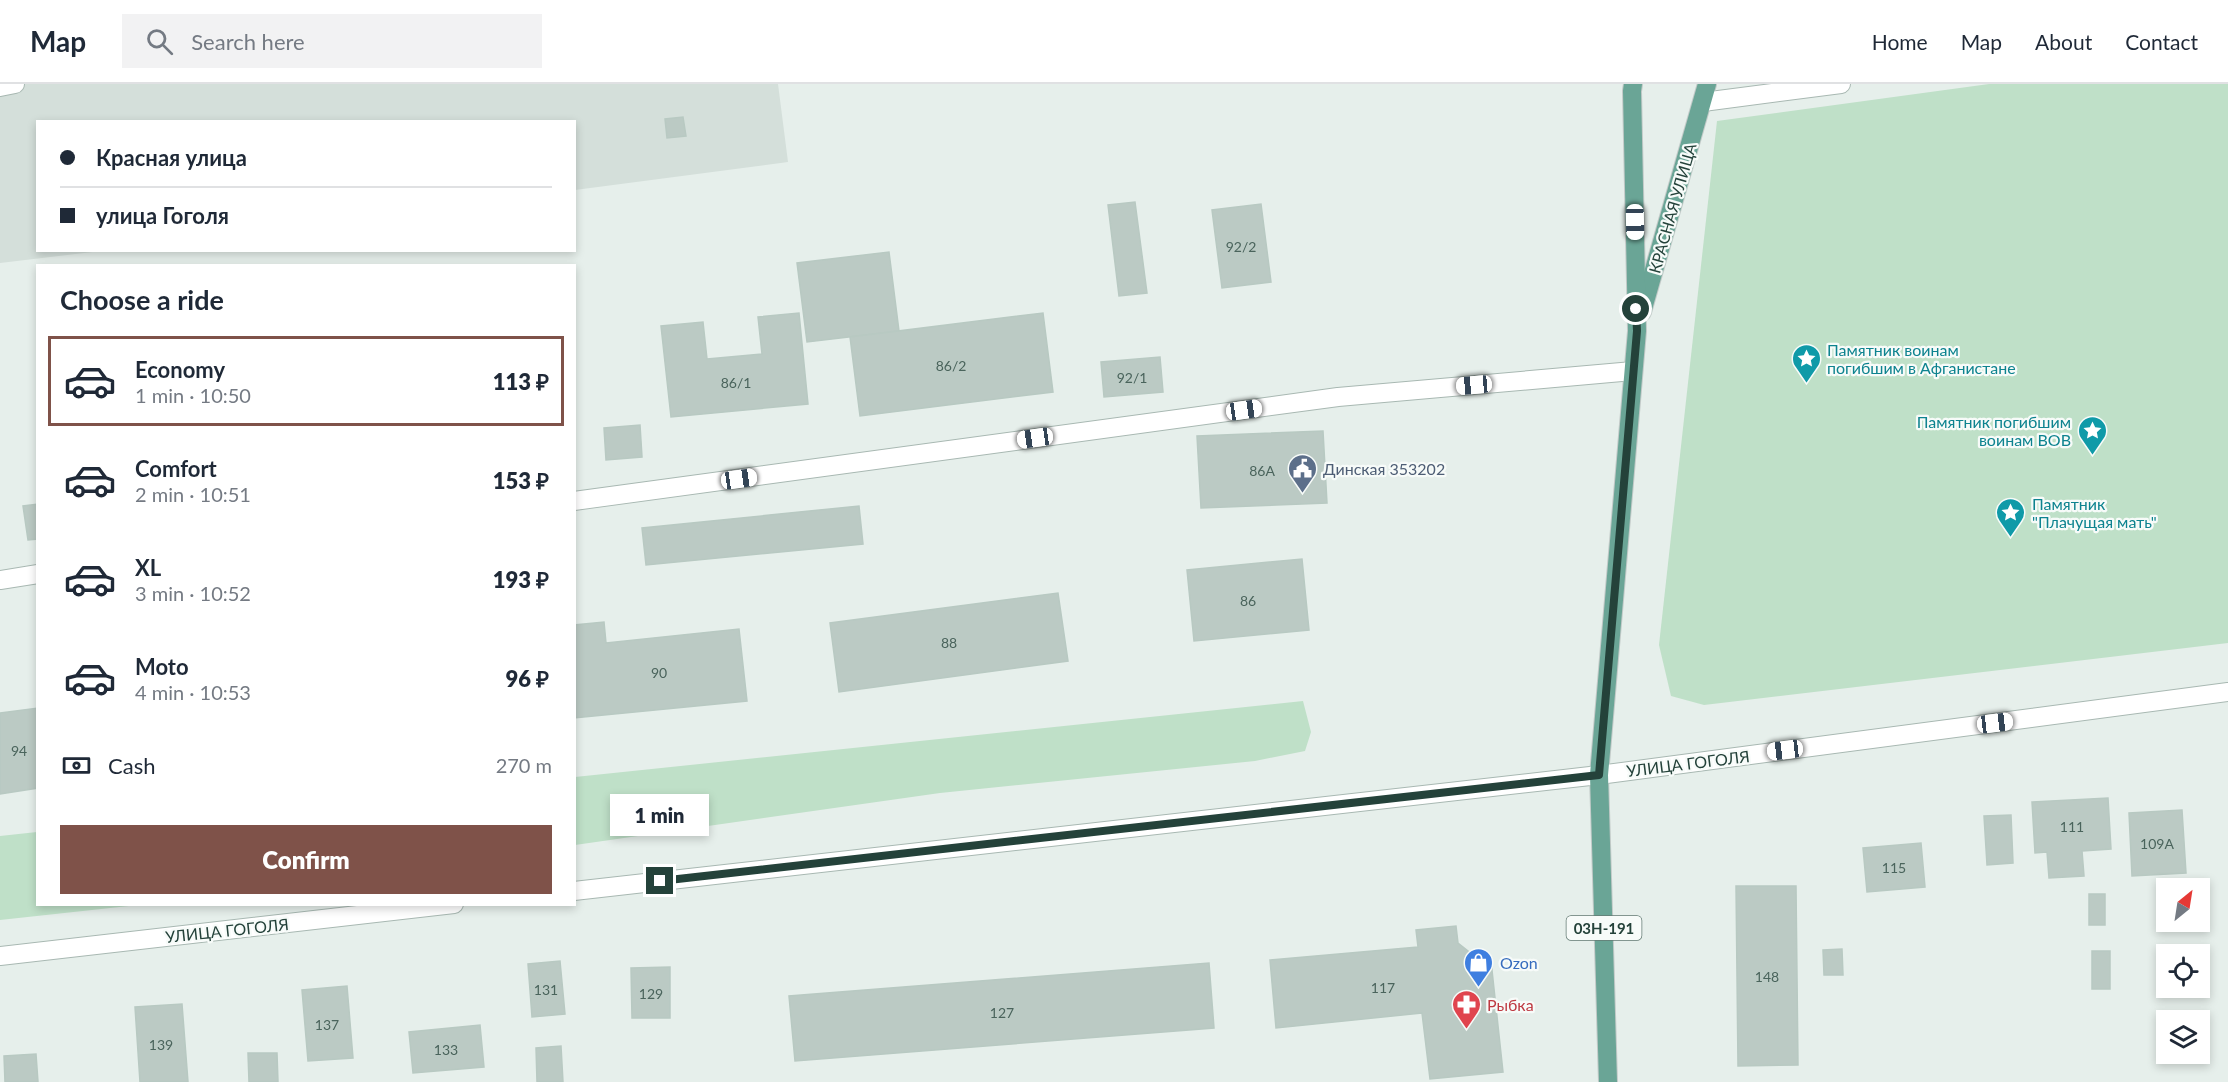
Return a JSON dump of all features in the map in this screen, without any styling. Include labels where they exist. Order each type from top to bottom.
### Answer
[{"type":"main road","name":"КРАСНАЯ УЛИЦА","points":[[1608,1082],[1599,775],[1637,331],[1633,84]]},
{"type":"main road","name":"КРАСНАЯ УЛИЦА","points":[[1637,331],[1705,93]]},
{"type":"street","points":[[0,87],[15,84]]},
{"type":"street","points":[[1705,93],[1841,84]]},
{"type":"street","points":[[576,501],[1338,397],[1633,371]]},
{"type":"street","points":[[0,579],[36,574]]},
{"type":"street","name":"УЛИЦА ГОГОЛЯ","points":[[576,891],[1599,775],[2228,692]]},
{"type":"street","name":"УЛИЦА ГОГОЛЯ","points":[[0,956],[437,906]]},
{"type":"shaded area","points":[[0,84],[778,84],[788,162],[576,190],[576,120],[36,120],[36,252],[93,252],[0,263]]},
{"type":"green space","points":[[1989,84],[2228,84],[2228,643],[1704,705],[1671,696],[1659,645],[1717,121]]},
{"type":"green space","points":[[1303,701],[1311,732],[1305,751],[1255,761],[940,793],[576,845],[576,777]]},
{"type":"green space","points":[[36,832],[36,906],[129,906],[0,920],[0,836]]},
{"type":"building","points":[[683,117],[686,136],[667,138],[665,119]]},
{"type":"building","points":[[1135,202],[1147,293],[1119,296],[1108,205]]},
{"type":"building","points":[[1261,204],[1271,282],[1222,288],[1212,210]]},
{"type":"building","points":[[889,252],[899,331],[807,342],[797,263]]},
{"type":"building","points":[[799,313],[808,404],[671,417],[661,326],[703,322],[707,359],[762,354],[758,317]]},
{"type":"building","points":[[1043,313],[1053,392],[860,416],[850,337]]},
{"type":"building","points":[[1160,357],[1163,392],[1104,397],[1101,362]]},
{"type":"building","points":[[640,425],[642,457],[606,460],[604,428]]},
{"type":"building","points":[[1323,431],[1327,503],[1201,508],[1197,436]]},
{"type":"building","points":[[36,504],[36,539],[28,540],[23,506]]},
{"type":"building","points":[[859,506],[863,544],[646,565],[642,528]]},
{"type":"building","points":[[1302,559],[1309,630],[1194,641],[1187,570]]},
{"type":"building","points":[[1058,593],[1068,661],[839,692],[830,623]]},
{"type":"building","points":[[604,622],[606,643],[739,629],[747,701],[576,718],[576,625]]},
{"type":"building","points":[[36,708],[36,788],[0,794],[0,713]]},
{"type":"building","points":[[2108,798],[2111,849],[2082,851],[2084,876],[2049,878],[2047,852],[2035,853],[2032,802]]},
{"type":"building","points":[[2182,810],[2186,873],[2132,876],[2129,813]]},
{"type":"building","points":[[2011,815],[2013,863],[1987,865],[1984,816]]},
{"type":"building","points":[[1921,843],[1925,887],[1867,892],[1863,848]]},
{"type":"building","points":[[1736,886],[1796,886],[1798,1065],[1738,1066]]},
{"type":"building","points":[[2089,894],[2105,894],[2105,925],[2089,925]]},
{"type":"building","points":[[1456,926],[1458,943],[1482,962],[1491,961],[1503,1072],[1430,1079],[1422,1013],[1276,1028],[1270,960],[1418,947],[1416,930]]},
{"type":"building","points":[[1842,949],[1843,975],[1824,975],[1823,950]]},
{"type":"building","points":[[2092,951],[2110,951],[2110,989],[2092,989]]},
{"type":"building","points":[[560,961],[565,1014],[532,1017],[528,964]]},
{"type":"building","points":[[1209,963],[1214,1028],[795,1061],[789,996]]},
{"type":"building","points":[[670,967],[670,1018],[632,1018],[631,968]]},
{"type":"building","points":[[347,986],[353,1058],[308,1061],[302,990]]},
{"type":"building","points":[[182,1004],[188,1082],[140,1082],[135,1007]]},
{"type":"building","points":[[480,1025],[484,1067],[413,1073],[409,1032]]},
{"type":"building","points":[[561,1046],[563,1082],[537,1082],[536,1048]]},
{"type":"building","points":[[248,1053],[277,1053],[278,1082],[249,1082]]},
{"type":"building","points":[[36,1054],[38,1082],[5,1082],[4,1056]]},
{"type":"place","name":"Памятник воинам погибшим в Афганистане","points":[[1806,384]]},
{"type":"place","name":"Памятник погибшим воинам ВОВ","points":[[2092,456]]},
{"type":"place","name":"Динская 353202","points":[[1302,494]]},
{"type":"place","name":"Памятник \"Плачущая мать\"","points":[[2011,538]]},
{"type":"place","name":"Ozon","points":[[1479,988]]},
{"type":"place","name":"Рыбка","points":[[1466,1030]]},
{"type":"route","points":[[660,881],[1599,775],[1637,331],[1636,309]]}]
